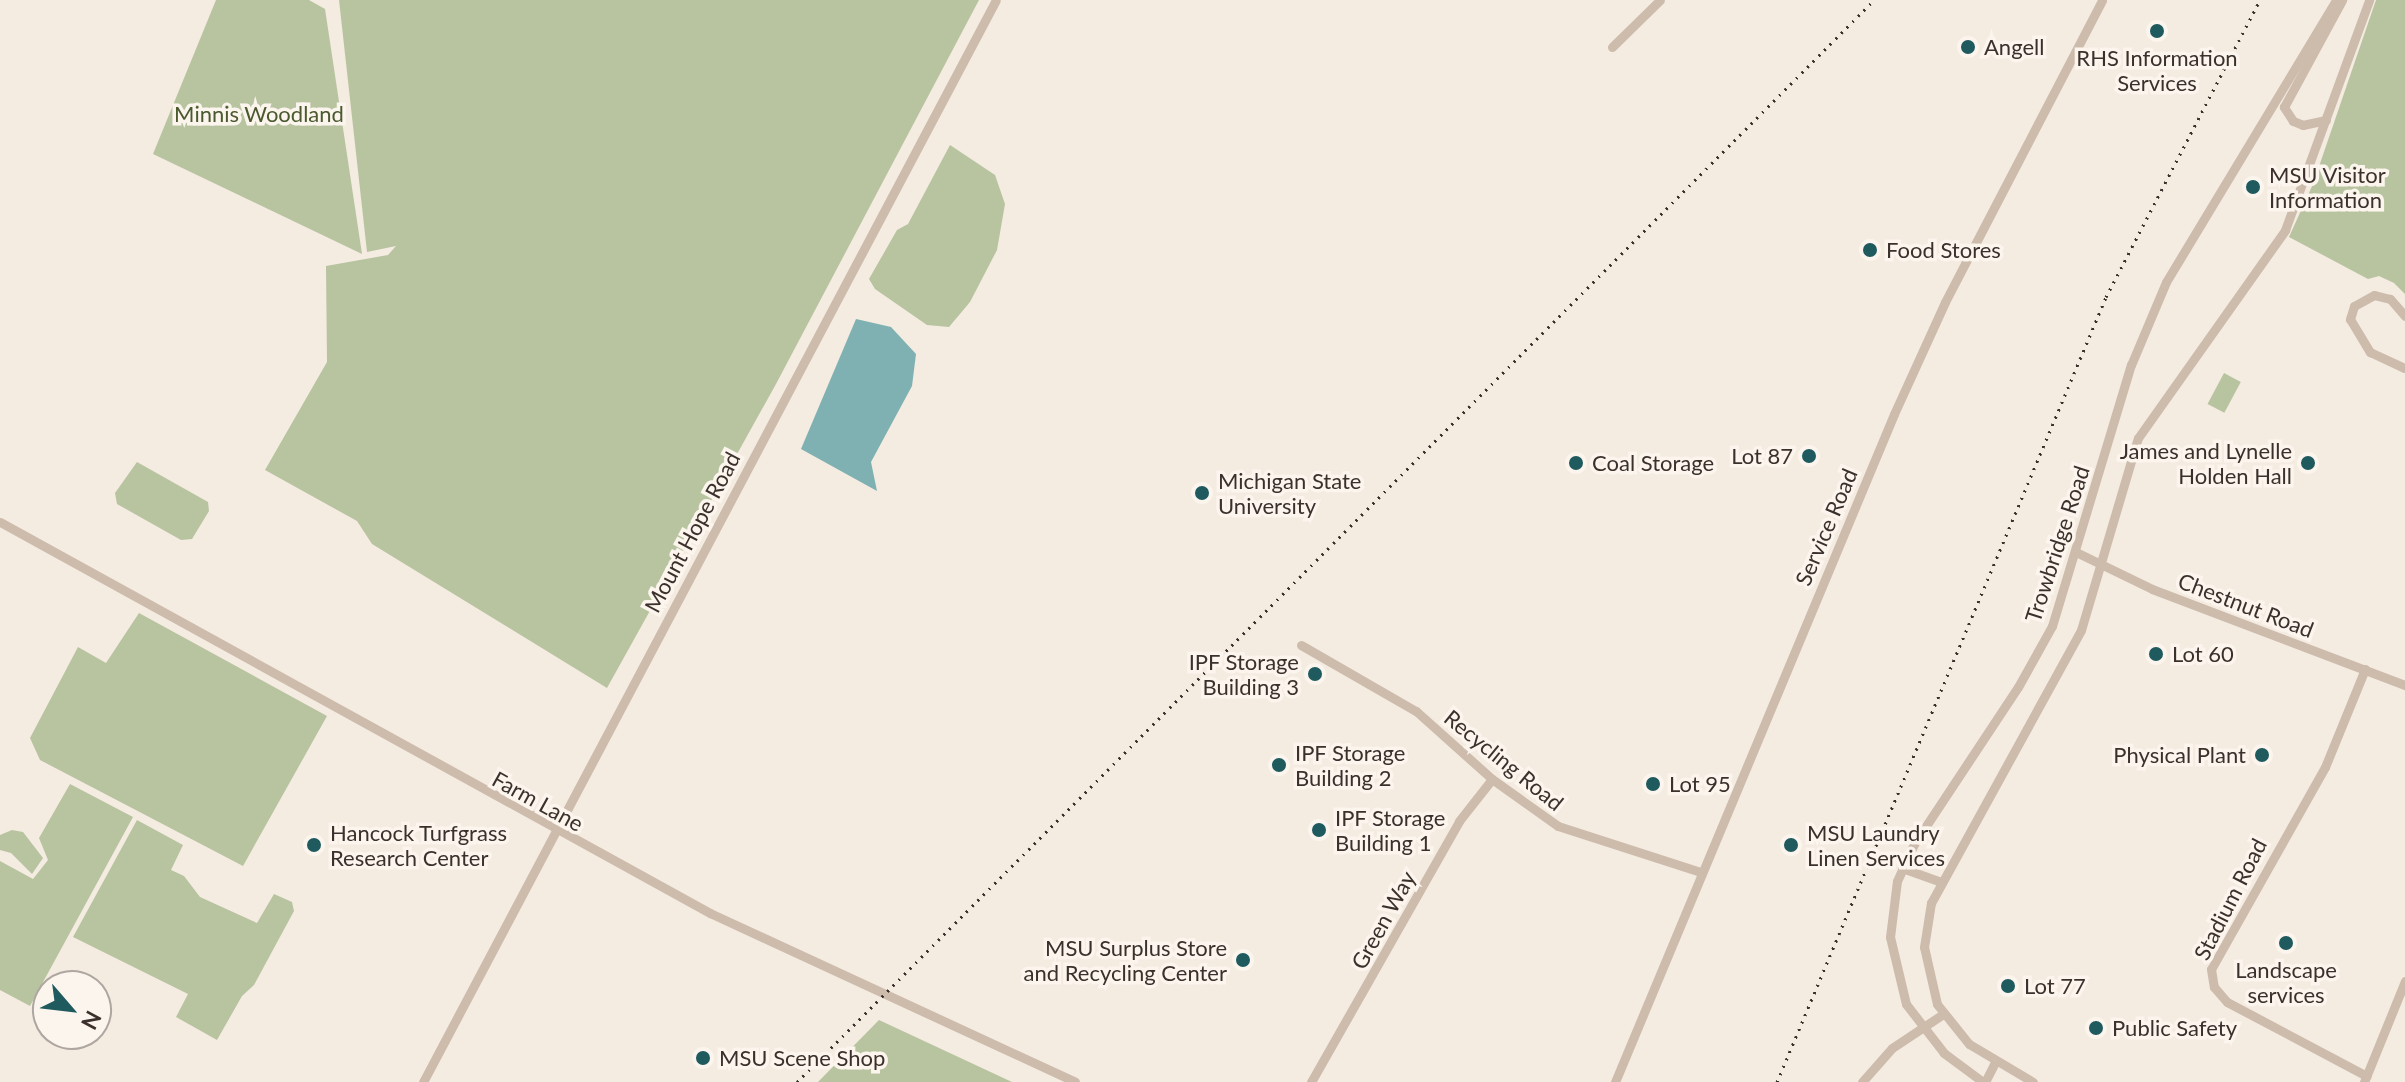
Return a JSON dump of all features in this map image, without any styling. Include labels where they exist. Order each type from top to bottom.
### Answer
[{"type":"street","name":"Mount Hope Road","points":[[423,1082],[996,0]]},
{"type":"street","points":[[1612,47],[1660,0]]},
{"type":"street","name":"Service Road","points":[[1615,1082],[1700,872],[1945,302],[2102,0]]},
{"type":"street","name":"Trowbridge Road","points":[[1921,1029],[1901,991],[1891,951],[1892,909],[1902,868],[2037,657],[2078,553],[2148,318],[2182,252],[2336,0]]},
{"type":"street","points":[[2326,120],[2303,125],[2293,121],[2284,107],[2342,0]]},
{"type":"street","name":"Trowbridge Road","points":[[2033,1082],[1969,1044],[1943,1014],[1929,982],[1924,947],[1928,913],[1941,882],[2067,662],[2102,564],[2138,438],[2285,230],[2369,0]]},
{"type":"street","points":[[2405,316],[2390,299],[2374,295],[2354,306],[2350,319],[2370,352],[2405,368]]},
{"type":"street","name":"Farm Lane","points":[[0,522],[555,831],[710,913],[1075,1082]]},
{"type":"street","name":"Chestnut Road","points":[[2078,553],[2152,589],[2405,685]]},
{"type":"street","name":"Recycling Road","points":[[1301,645],[1416,711],[1492,779],[1558,826],[1700,872]]},
{"type":"street","name":"Stadium Road","points":[[2365,669],[2325,767],[2211,969],[2214,987],[2227,1002],[2366,1079]]},
{"type":"street","name":"Green Way","points":[[1311,1082],[1459,821],[1492,779]]},
{"type":"street","points":[[1902,868],[1941,882]]},
{"type":"street","points":[[2366,1079],[2405,981]]},
{"type":"street","points":[[1862,1082],[1892,1048],[1943,1014]]},
{"type":"street","points":[[1921,1029],[1984,1082],[1995,1062]]},
{"type":"green space","name":"Minnis Woodland","points":[[216,0],[309,0],[325,9],[362,254],[153,154]]},
{"type":"green space","points":[[339,0],[979,0],[776,384],[607,688],[372,544],[357,521],[265,470],[327,362],[326,266],[388,255],[396,246],[367,252]]},
{"type":"green space","points":[[2376,0],[2405,0],[2405,294],[2394,283],[2379,276],[2368,279],[2289,237],[2313,184]]},
{"type":"green space","points":[[950,145],[995,175],[1005,204],[997,250],[970,302],[949,327],[927,325],[875,289],[869,279],[897,230],[908,224]]},
{"type":"green space","points":[[2224,373],[2241,382],[2224,413],[2208,404]]},
{"type":"green space","points":[[137,462],[208,502],[209,511],[192,539],[181,540],[117,504],[115,493]]},
{"type":"green space","points":[[139,613],[327,716],[243,866],[40,760],[30,738],[78,647],[106,663]]},
{"type":"green space","points":[[70,784],[133,817],[50,970],[32,970],[30,1006],[0,990],[0,861],[33,879],[48,860],[39,838]]},
{"type":"green space","points":[[137,820],[183,845],[171,870],[184,876],[200,897],[257,923],[274,894],[292,902],[294,911],[254,985],[242,996],[217,1040],[176,1017],[188,994],[73,937]]},
{"type":"green space","points":[[12,830],[23,832],[43,858],[32,874],[11,853],[0,850],[0,835]]},
{"type":"green space","points":[[879,1020],[1012,1082],[818,1082]]},
{"type":"water","points":[[856,319],[891,327],[916,354],[912,386],[871,462],[877,491],[801,449]]},
{"type":"railway","points":[[797,1082],[1874,0]]},
{"type":"railway","points":[[1777,1082],[2106,297],[2260,0]]},
{"type":"place","name":"RHS Information Services","points":[[2157,31]]},
{"type":"place","name":"Angell","points":[[1968,47]]},
{"type":"place","name":"MSU Visitor Information","points":[[2253,187]]},
{"type":"place","name":"Food Stores","points":[[1870,250]]},
{"type":"place","name":"Lot 87","points":[[1809,456]]},
{"type":"place","name":"Coal Storage","points":[[1576,463]]},
{"type":"place","name":"James and Lynelle Holden Hall","points":[[2308,463]]},
{"type":"place","name":"Michigan State University","points":[[1202,493]]},
{"type":"place","name":"Lot 60","points":[[2156,654]]},
{"type":"place","name":"IPF Storage Building 3","points":[[1315,674]]},
{"type":"place","name":"Physical Plant","points":[[2262,755]]},
{"type":"place","name":"IPF Storage Building 2","points":[[1279,765]]},
{"type":"place","name":"Lot 95","points":[[1653,784]]},
{"type":"place","name":"IPF Storage Building 1","points":[[1319,830]]},
{"type":"place","name":"Hancock Turfgrass Research Center","points":[[314,845]]},
{"type":"place","name":"MSU Laundry Linen Services","points":[[1791,845]]},
{"type":"place","name":"Landscape services","points":[[2286,943]]},
{"type":"place","name":"MSU Surplus Store and Recycling Center","points":[[1243,960]]},
{"type":"place","name":"Lot 77","points":[[2008,986]]},
{"type":"place","name":"Public Safety","points":[[2096,1028]]},
{"type":"place","name":"MSU Scene Shop","points":[[703,1058]]}]
